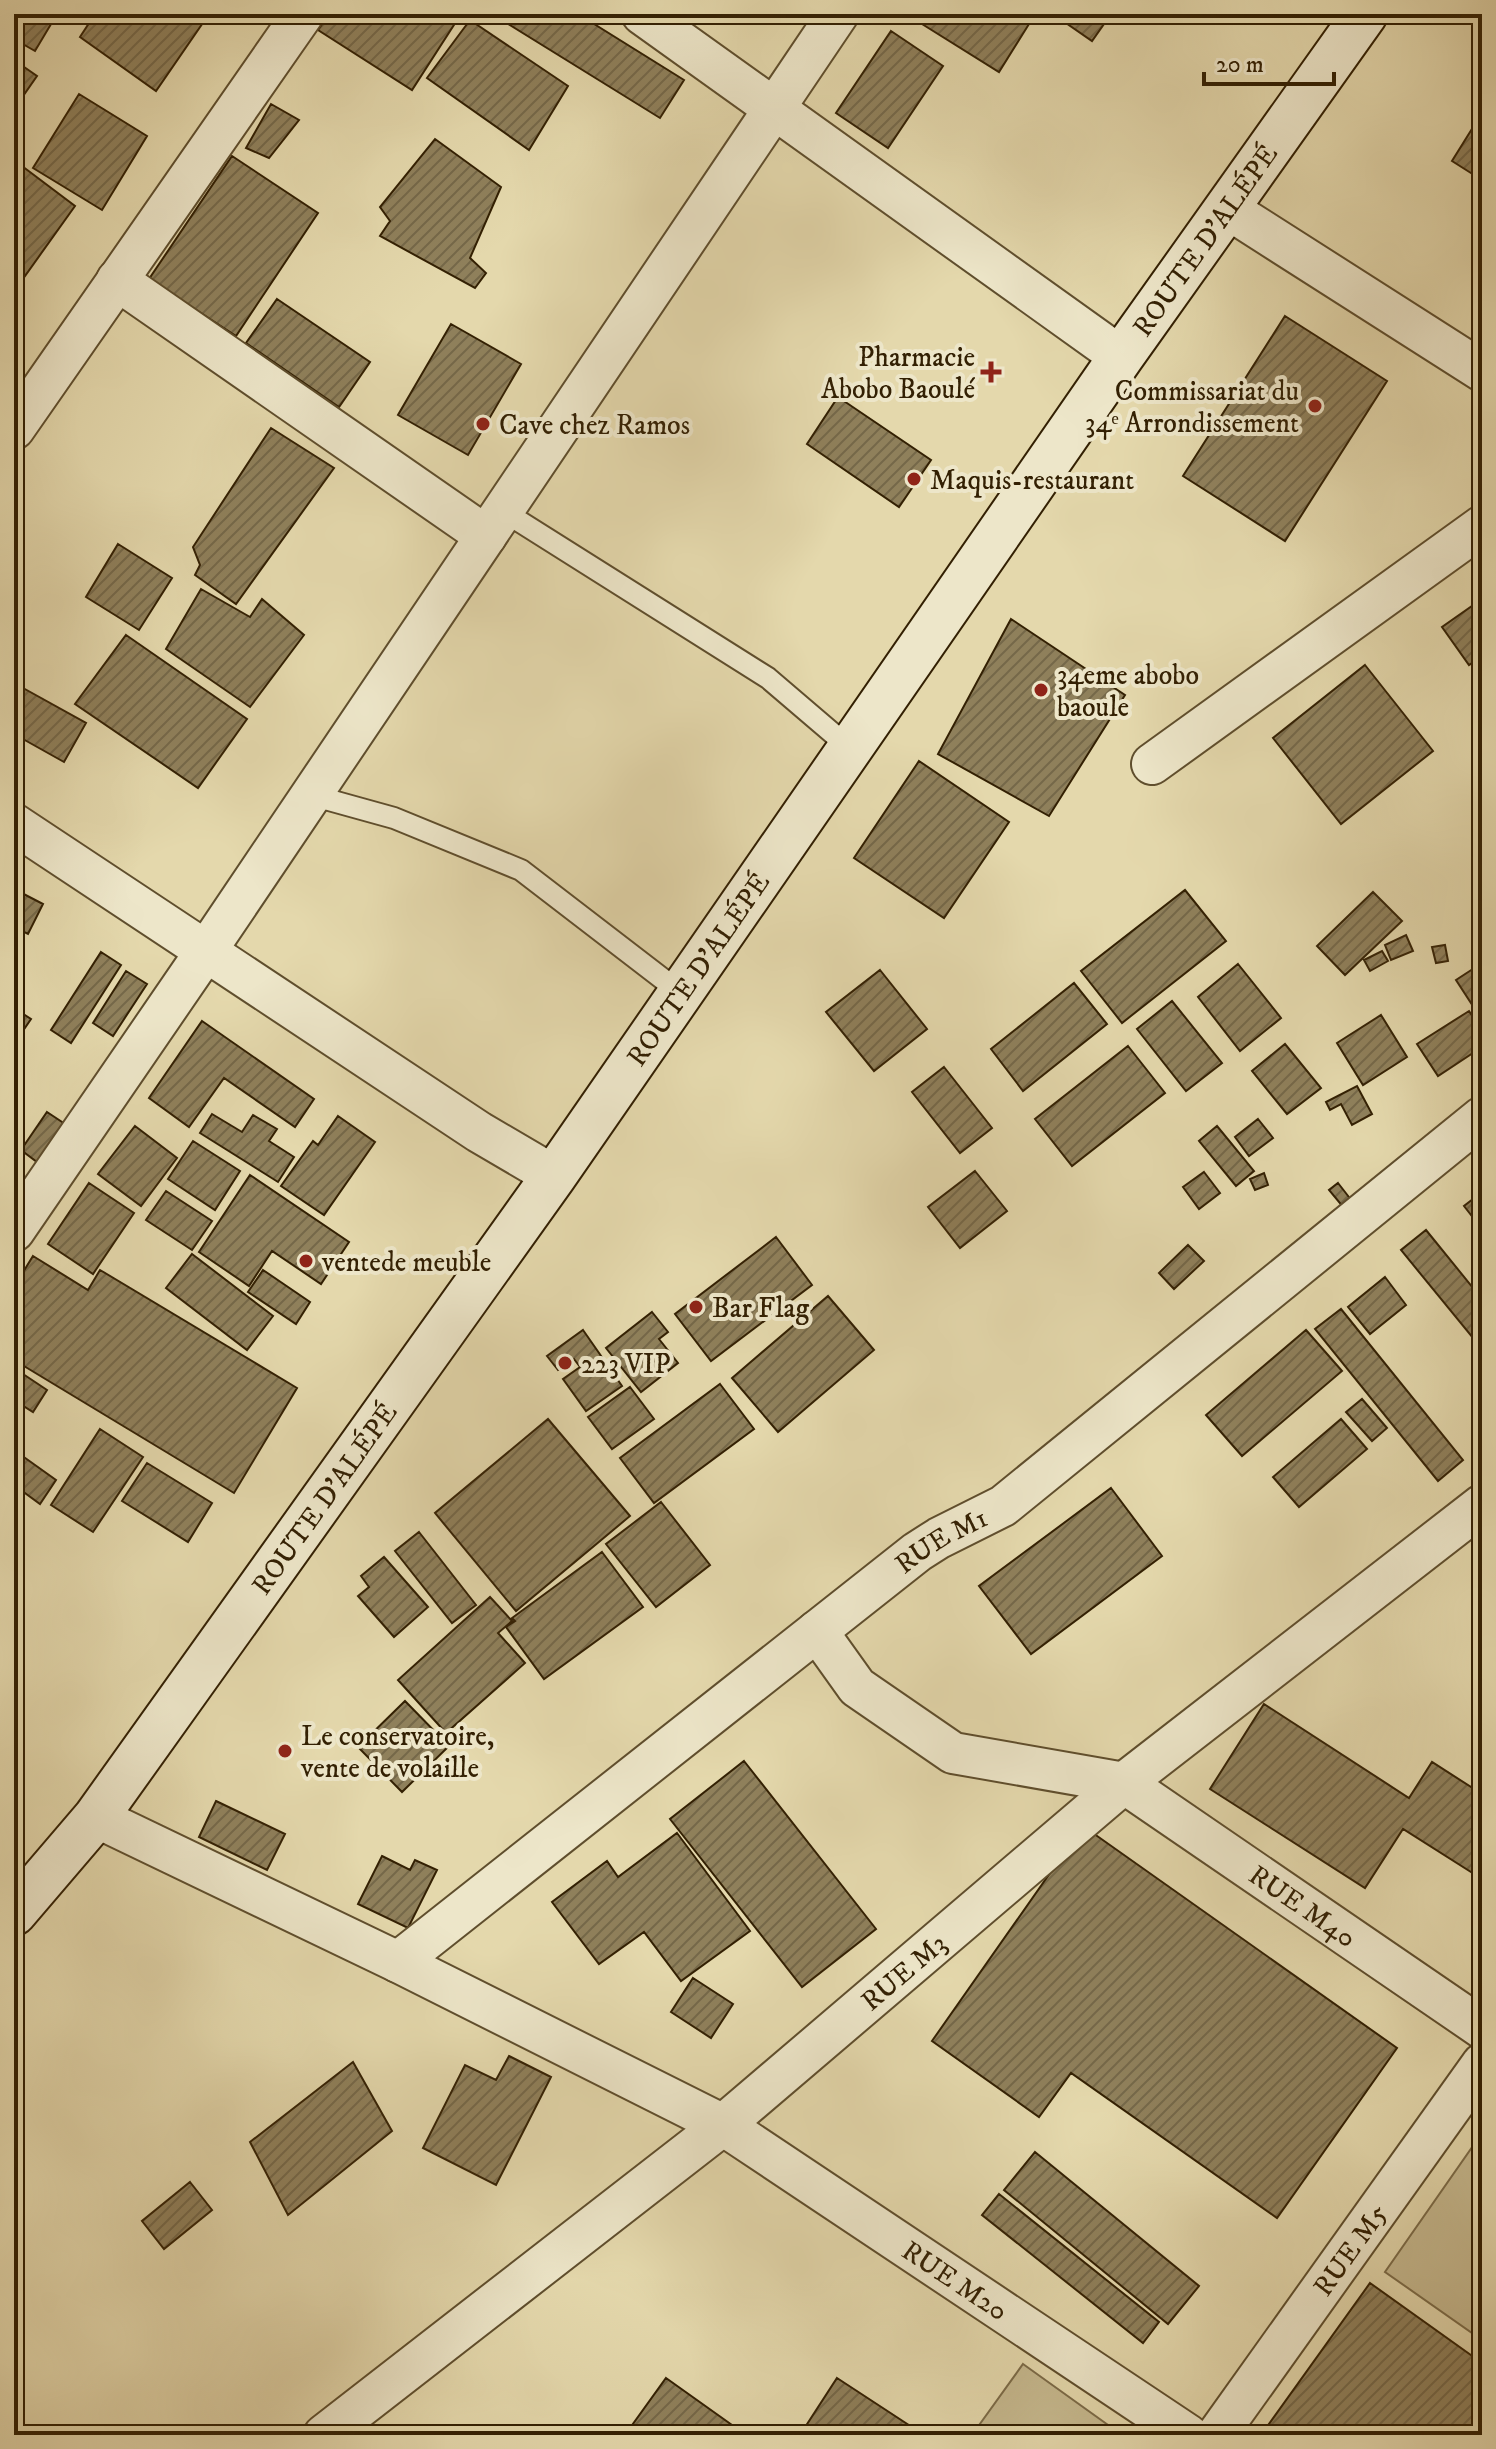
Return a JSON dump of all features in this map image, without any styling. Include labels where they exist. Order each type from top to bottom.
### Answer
[{"type":"main road","name":"ROUTE D'ALÉPÉ","points":[[14,1913],[96,1817],[554,1176],[1121,357],[1365,14]]},
{"type":"street","points":[[14,429],[303,14]]},
{"type":"street","points":[[642,14],[1121,357]]},
{"type":"street","points":[[14,1231],[838,14]]},
{"type":"street","points":[[1228,209],[1482,371]]},
{"type":"street","points":[[117,280],[494,523]]},
{"type":"street","points":[[1152,764],[1482,526]]},
{"type":"street","points":[[14,824],[479,1132],[554,1176]]},
{"type":"street","name":"RUE M1","points":[[398,1962],[928,1545],[1003,1506],[1482,1117]]},
{"type":"street","name":"RUE M3","points":[[324,2435],[367,2422],[723,2125],[1124,1783],[1482,1505]]},
{"type":"street","points":[[817,1631],[857,1687],[953,1753],[1124,1783]]},
{"type":"street","name":"RUE M40","points":[[1124,1783],[1482,2028]]},
{"type":"street","name":"RUE M20","points":[[96,1817],[398,1962],[723,2125],[1188,2435]]},
{"type":"street","name":"RUE M5","points":[[1217,2435],[1482,2064]]},
{"type":"lane","points":[[494,523],[768,678],[851,749]]},
{"type":"lane","points":[[311,795],[394,818],[521,870],[681,993]]},
{"type":"shaded area","points":[[1482,2133],[1482,2340],[1385,2272]]},
{"type":"shaded area","points":[[1023,2364],[1122,2435],[972,2435]]},
{"type":"building","points":[[14,14],[57,14],[35,51],[14,39]]},
{"type":"building","points":[[95,14],[209,14],[156,91],[80,37]]},
{"type":"building","points":[[329,14],[461,14],[412,90],[318,30]]},
{"type":"building","points":[[492,14],[578,14],[684,80],[660,118]]},
{"type":"building","points":[[917,14],[1034,16],[999,72],[914,19]]},
{"type":"building","points":[[1053,14],[1111,14],[1092,41]]},
{"type":"building","points":[[470,20],[568,86],[529,150],[427,78]]},
{"type":"building","points":[[891,31],[943,66],[888,148],[836,113]]},
{"type":"building","points":[[14,60],[37,76],[14,109]]},
{"type":"building","points":[[79,94],[147,136],[102,210],[33,168]]},
{"type":"building","points":[[271,104],[299,120],[269,158],[246,148]]},
{"type":"building","points":[[1482,117],[1482,180],[1452,161]]},
{"type":"building","points":[[435,139],[501,187],[470,258],[486,273],[475,288],[380,236],[390,221],[380,207]]},
{"type":"building","points":[[232,156],[318,213],[236,336],[149,279]]},
{"type":"building","points":[[14,160],[75,206],[25,276],[14,267]]},
{"type":"building","points":[[277,299],[370,362],[339,407],[246,343]]},
{"type":"building","points":[[1285,316],[1387,381],[1285,541],[1183,476]]},
{"type":"building","points":[[451,324],[521,364],[468,455],[398,415]]},
{"type":"building","points":[[838,397],[931,460],[899,507],[807,444]]},
{"type":"building","points":[[271,428],[334,468],[236,604],[195,575],[200,565],[193,547]]},
{"type":"building","points":[[118,544],[172,578],[139,630],[86,597]]},
{"type":"building","points":[[201,589],[250,617],[262,599],[304,635],[250,707],[166,649]]},
{"type":"building","points":[[1482,599],[1482,656],[1469,665],[1442,627]]},
{"type":"building","points":[[1011,619],[1125,695],[1049,816],[938,754]]},
{"type":"building","points":[[126,635],[247,719],[198,788],[75,704]]},
{"type":"building","points":[[1365,665],[1433,751],[1341,824],[1273,738]]},
{"type":"building","points":[[14,683],[86,723],[64,762],[14,734]]},
{"type":"building","points":[[919,761],[1009,822],[944,918],[854,858]]},
{"type":"building","points":[[14,889],[43,904],[28,934],[14,927]]},
{"type":"building","points":[[1185,890],[1226,941],[1122,1023],[1081,971]]},
{"type":"building","points":[[1373,892],[1402,921],[1345,975],[1317,946]]},
{"type":"building","points":[[1406,935],[1413,951],[1391,960],[1385,945]]},
{"type":"building","points":[[1445,945],[1448,961],[1436,963],[1432,947]]},
{"type":"building","points":[[1382,951],[1388,961],[1370,971],[1364,960]]},
{"type":"building","points":[[101,952],[121,965],[71,1043],[51,1030]]},
{"type":"building","points":[[1482,963],[1482,1020],[1456,980]]},
{"type":"building","points":[[1238,964],[1281,1018],[1240,1051],[1198,997]]},
{"type":"building","points":[[880,970],[927,1029],[874,1071],[826,1012]]},
{"type":"building","points":[[126,971],[147,984],[113,1036],[93,1023]]},
{"type":"building","points":[[1074,983],[1107,1024],[1023,1091],[991,1049]]},
{"type":"building","points":[[1172,1001],[1222,1063],[1186,1091],[1137,1029]]},
{"type":"building","points":[[14,1008],[31,1019],[14,1044]]},
{"type":"building","points":[[1469,1011],[1482,1031],[1482,1047],[1438,1076],[1417,1044]]},
{"type":"building","points":[[1381,1015],[1407,1057],[1363,1085],[1337,1043]]},
{"type":"building","points":[[202,1021],[314,1099],[295,1127],[224,1078],[189,1127],[149,1098]]},
{"type":"building","points":[[1285,1044],[1321,1088],[1287,1114],[1252,1071]]},
{"type":"building","points":[[1128,1046],[1165,1093],[1072,1166],[1035,1119]]},
{"type":"building","points":[[944,1067],[992,1128],[960,1153],[912,1092]]},
{"type":"building","points":[[1357,1086],[1372,1114],[1352,1125],[1341,1104],[1330,1110],[1326,1102]]},
{"type":"building","points":[[47,1112],[65,1124],[37,1162],[21,1150]]},
{"type":"building","points":[[212,1114],[242,1132],[253,1115],[277,1129],[269,1141],[294,1157],[278,1182],[200,1133]]},
{"type":"building","points":[[338,1116],[375,1142],[324,1215],[281,1186],[313,1141],[318,1145]]},
{"type":"building","points":[[1258,1119],[1273,1138],[1249,1156],[1235,1137]]},
{"type":"building","points":[[135,1126],[177,1158],[141,1206],[98,1174]]},
{"type":"building","points":[[1217,1126],[1254,1171],[1236,1186],[1199,1141]]},
{"type":"building","points":[[193,1141],[240,1171],[215,1210],[168,1179]]},
{"type":"building","points":[[975,1171],[1007,1211],[960,1248],[928,1207]]},
{"type":"building","points":[[1204,1172],[1220,1193],[1199,1209],[1183,1187]]},
{"type":"building","points":[[1264,1173],[1268,1185],[1255,1190],[1250,1179]]},
{"type":"building","points":[[250,1175],[349,1242],[321,1284],[272,1251],[249,1286],[199,1252]]},
{"type":"building","points":[[89,1183],[134,1213],[93,1274],[48,1244]]},
{"type":"building","points":[[1338,1183],[1352,1201],[1344,1208],[1329,1190]]},
{"type":"building","points":[[166,1191],[212,1221],[192,1250],[146,1220]]},
{"type":"building","points":[[1482,1192],[1482,1229],[1464,1206]]},
{"type":"building","points":[[1426,1230],[1482,1299],[1482,1349],[1401,1250]]},
{"type":"building","points":[[776,1237],[812,1285],[711,1361],[675,1314]]},
{"type":"building","points":[[1188,1245],[1204,1261],[1174,1289],[1159,1273]]},
{"type":"building","points":[[192,1254],[273,1316],[247,1350],[166,1288]]},
{"type":"building","points":[[33,1256],[88,1290],[100,1270],[297,1388],[234,1493],[14,1360],[14,1287]]},
{"type":"building","points":[[263,1270],[310,1302],[296,1324],[248,1292]]},
{"type":"building","points":[[1385,1277],[1406,1305],[1370,1334],[1348,1307]]},
{"type":"building","points":[[828,1296],[874,1350],[778,1432],[732,1378]]},
{"type":"building","points":[[1341,1309],[1463,1460],[1438,1481],[1315,1329]]},
{"type":"building","points":[[652,1312],[668,1332],[659,1339],[678,1363],[641,1392],[606,1348]]},
{"type":"building","points":[[583,1330],[622,1386],[586,1411],[563,1379],[580,1367],[574,1359],[558,1370],[547,1356]]},
{"type":"building","points":[[1306,1330],[1342,1371],[1242,1456],[1206,1415]]},
{"type":"building","points":[[14,1368],[47,1390],[33,1412],[14,1400]]},
{"type":"building","points":[[720,1384],[754,1429],[654,1503],[620,1458]]},
{"type":"building","points":[[630,1387],[654,1419],[612,1449],[588,1417]]},
{"type":"building","points":[[1362,1399],[1387,1428],[1372,1441],[1346,1412]]},
{"type":"building","points":[[548,1419],[630,1516],[516,1611],[435,1513]]},
{"type":"building","points":[[1341,1419],[1367,1449],[1299,1507],[1273,1477]]},
{"type":"building","points":[[100,1429],[143,1457],[93,1532],[51,1505]]},
{"type":"building","points":[[14,1450],[56,1480],[40,1504],[14,1485]]},
{"type":"building","points":[[147,1463],[212,1503],[188,1542],[122,1501]]},
{"type":"building","points":[[1111,1488],[1162,1556],[1031,1654],[979,1586]]},
{"type":"building","points":[[661,1502],[710,1565],[656,1607],[606,1544]]},
{"type":"building","points":[[419,1532],[476,1605],[452,1623],[395,1551]]},
{"type":"building","points":[[602,1552],[643,1607],[544,1679],[506,1627],[515,1621],[512,1618]]},
{"type":"building","points":[[384,1557],[428,1607],[394,1637],[358,1596],[369,1587],[361,1576]]},
{"type":"building","points":[[490,1597],[512,1621],[498,1633],[525,1663],[446,1733],[398,1680]]},
{"type":"building","points":[[405,1701],[449,1746],[402,1792],[358,1747]]},
{"type":"building","points":[[1264,1704],[1409,1798],[1432,1762],[1482,1794],[1482,1879],[1403,1829],[1365,1888],[1210,1789]]},
{"type":"building","points":[[744,1761],[876,1929],[802,1987],[670,1819]]},
{"type":"building","points":[[216,1801],[285,1834],[267,1870],[199,1837]]},
{"type":"building","points":[[1083,1826],[1397,2048],[1277,2218],[1071,2073],[1039,2117],[932,2041]]},
{"type":"building","points":[[677,1833],[750,1931],[681,1981],[644,1932],[599,1964],[552,1902],[607,1861],[618,1877]]},
{"type":"building","points":[[382,1856],[410,1870],[415,1860],[437,1870],[408,1928],[358,1904]]},
{"type":"building","points":[[693,1978],[733,2004],[711,2038],[671,2012]]},
{"type":"building","points":[[509,2056],[551,2077],[496,2185],[423,2148],[465,2065],[496,2080]]},
{"type":"building","points":[[353,2062],[392,2131],[288,2215],[250,2142]]},
{"type":"building","points":[[1035,2152],[1199,2286],[1168,2324],[1004,2190]]},
{"type":"building","points":[[190,2182],[212,2210],[164,2249],[142,2221]]},
{"type":"building","points":[[999,2194],[1159,2322],[1143,2343],[982,2215]]},
{"type":"building","points":[[1370,2283],[1482,2363],[1482,2435],[1261,2435]]},
{"type":"building","points":[[666,2378],[746,2435],[625,2435]]},
{"type":"building","points":[[837,2378],[924,2435],[800,2435]]},
{"type":"place","name":"Pharmacie Abobo Baoulé","points":[[991,372]]},
{"type":"place","name":"Commissariat du 34ᵉ Arrondissement","points":[[1315,406]]},
{"type":"place","name":"Cave chez Ramos","points":[[483,424]]},
{"type":"place","name":"Maquis-restaurant","points":[[914,479]]},
{"type":"place","name":"34eme abobo baoule","points":[[1041,690]]},
{"type":"place","name":"ventede meuble","points":[[306,1261]]},
{"type":"place","name":"Bar Flag","points":[[696,1307]]},
{"type":"place","name":"223 VIP","points":[[565,1363]]},
{"type":"place","name":"Le conservatoire, vente de volaille","points":[[285,1751]]}]
